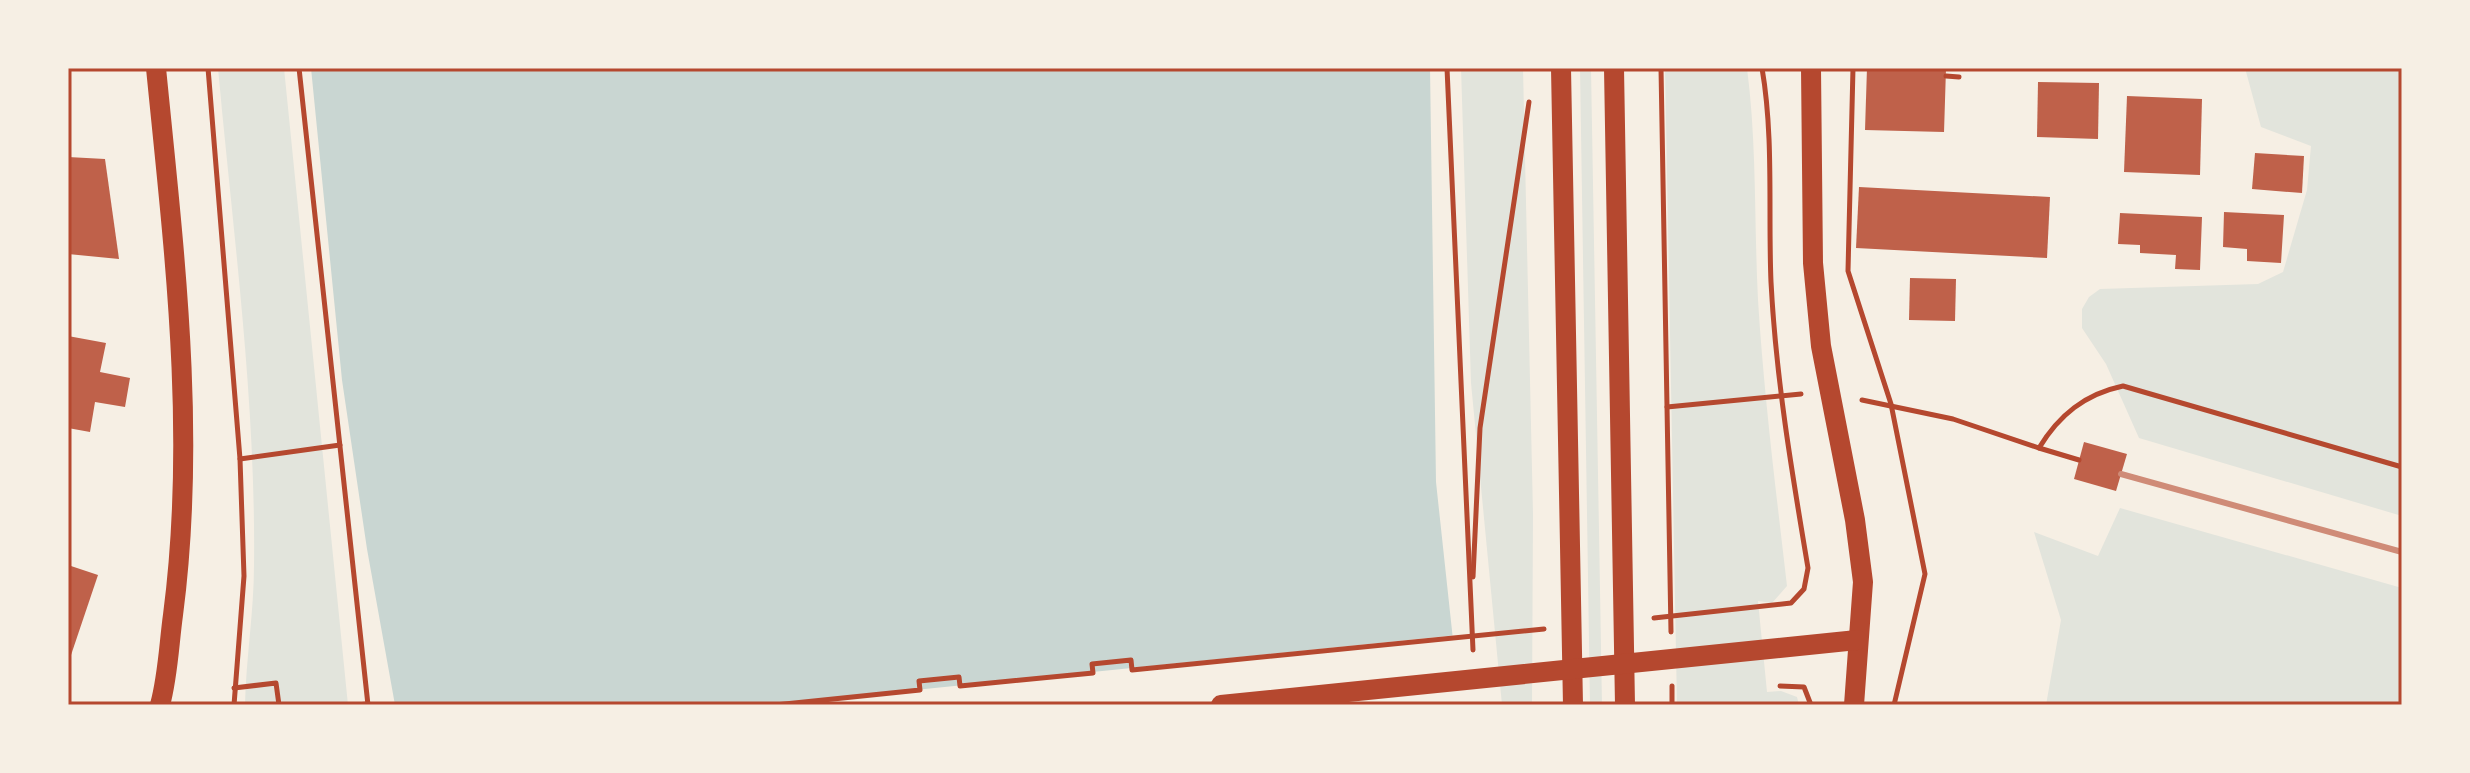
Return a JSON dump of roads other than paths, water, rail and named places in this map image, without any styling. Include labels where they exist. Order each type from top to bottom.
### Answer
[{"type":"main road","points":[[156,68],[179,301],[186,456],[178,575],[160,705]]},
{"type":"main road","points":[[1561,68],[1573,705]]},
{"type":"main road","points":[[1614,68],[1625,705]]},
{"type":"main road","points":[[1811,68],[1813,263],[1821,346],[1855,520],[1863,582],[1854,705]]},
{"type":"main road","points":[[1221,705],[1857,640]]},
{"type":"railway","points":[[2121,474],[2402,552]]}]
